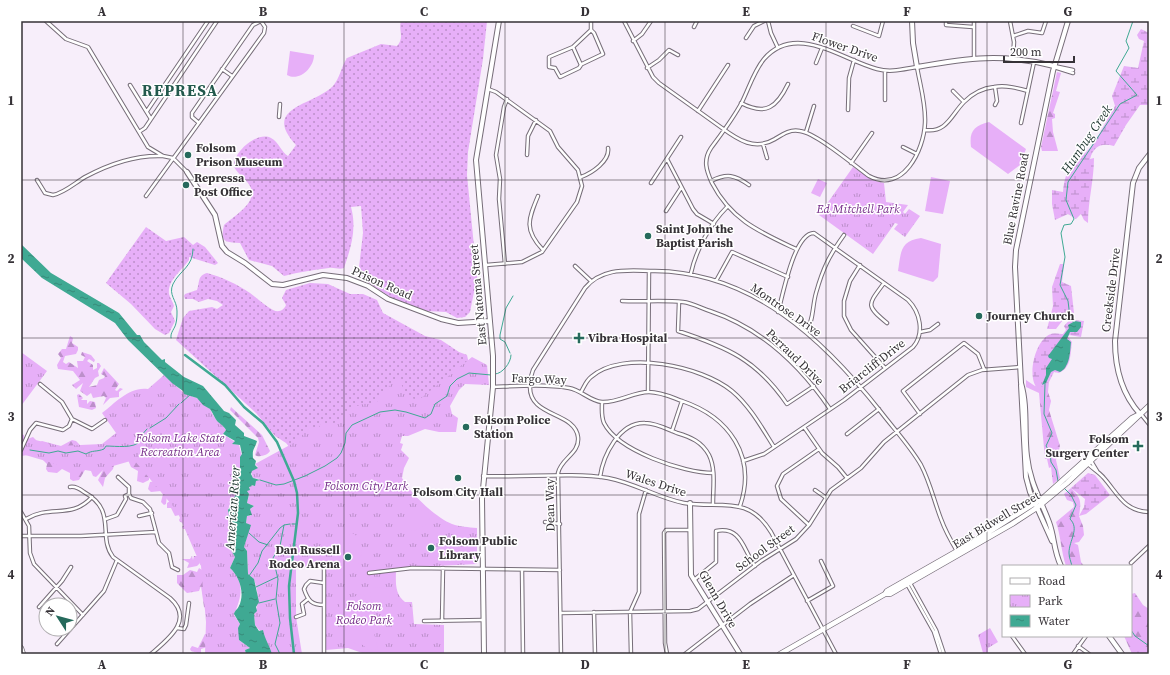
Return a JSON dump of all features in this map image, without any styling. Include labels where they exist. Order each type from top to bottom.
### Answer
[{"type":"main road","name":"East Natoma Street","points":[[484,654],[482,569],[483,476],[493,385],[493,362],[476,160],[499,21]]},
{"type":"main road","points":[[912,21],[913,43],[917,67]]},
{"type":"main road","name":"Blue Ravine Road","points":[[1038,504],[1030,480],[1021,383],[1016,250],[1054,66],[1068,21]]},
{"type":"main road","name":"Flower Drive","points":[[917,67],[974,58],[1013,58],[1054,66]]},
{"type":"main road","name":"Creekside Drive","points":[[1140,414],[1124,389],[1116,361],[1115,341],[1134,183],[1139,168],[1149,155]]},
{"type":"main road","name":"Prison Road","points":[[186,170],[215,215],[218,237],[224,249],[272,284],[283,285],[323,276],[347,278],[368,286],[388,299],[441,319],[458,323],[490,321]]},
{"type":"main road","name":"Blue Ravine Road","points":[[1021,383],[1020,396],[1023,452],[1027,484],[1051,530],[1052,540],[1061,565]]},
{"type":"main road","points":[[1020,396],[1024,410]]},
{"type":"main road","points":[[1088,461],[1149,406]]},
{"type":"main road","points":[[1088,461],[1106,441],[1132,418],[1140,414]]},
{"type":"main road","points":[[1023,452],[1025,460],[1028,463]]},
{"type":"main road","name":"East Bidwell Street","points":[[908,582],[997,530],[1038,504],[1058,489],[1086,461],[1088,461]]},
{"type":"main road","name":"Glenn Drive","points":[[690,503],[691,572],[694,580],[740,654]]},
{"type":"main road","name":"East Bidwell Street","points":[[780,654],[886,594],[890,594],[926,571],[928,567],[977,544],[1013,518],[1038,504]]},
{"type":"main road","points":[[1110,637],[1122,654]]},
{"type":"main road","points":[[21,648],[23,654]]},
{"type":"street","points":[[46,21],[66,39],[88,47],[148,147],[163,156]]},
{"type":"street","points":[[147,111],[208,21]]},
{"type":"street","points":[[139,132],[145,128],[217,21]]},
{"type":"street","points":[[146,196],[199,123],[232,76],[264,33],[265,27],[261,21],[253,25],[192,113],[192,117],[199,123]]},
{"type":"street","points":[[591,21],[591,30],[594,32],[603,54],[560,77],[555,68],[549,67],[549,57],[573,47],[591,30]]},
{"type":"street","points":[[624,21],[647,68],[656,80],[724,130],[744,142],[763,144],[788,132],[806,132],[871,177],[880,180],[896,178],[905,172],[918,154],[924,130],[925,112],[917,67]]},
{"type":"street","points":[[633,41],[642,34],[651,21]]},
{"type":"street","points":[[694,27],[697,21]]},
{"type":"street","points":[[746,38],[754,26],[764,21]]},
{"type":"street","points":[[768,21],[771,33],[778,48]]},
{"type":"street","points":[[853,26],[879,36],[883,21]]},
{"type":"street","points":[[946,21],[946,25],[973,27]]},
{"type":"street","points":[[974,21],[974,58]]},
{"type":"street","points":[[1010,21],[1015,44],[1013,58]]},
{"type":"street","points":[[1013,36],[1028,31],[1042,34],[1046,21]]},
{"type":"street","name":"Flower Drive","points":[[796,249],[759,231],[727,207],[711,181],[706,169],[706,158],[711,148],[741,103],[760,64],[770,53],[778,48],[787,44],[801,43],[822,48],[885,70],[917,67]]},
{"type":"street","points":[[573,47],[582,64]]},
{"type":"street","points":[[816,63],[822,48]]},
{"type":"street","points":[[188,50],[198,50]]},
{"type":"street","points":[[647,68],[659,60],[669,50],[678,55]]},
{"type":"street","points":[[848,110],[849,78],[854,60]]},
{"type":"street","points":[[1021,123],[1034,62]]},
{"type":"street","points":[[698,111],[728,65]]},
{"type":"street","name":"Flower Drive","points":[[1054,66],[1073,71]]},
{"type":"street","points":[[222,69],[232,76]]},
{"type":"street","points":[[885,70],[885,100]]},
{"type":"street","points":[[741,103],[756,109],[770,107],[779,100],[788,84]]},
{"type":"street","points":[[130,85],[151,119]]},
{"type":"street","points":[[924,130],[933,131],[944,127],[964,102],[977,92],[995,87],[1006,86],[1028,91]]},
{"type":"street","points":[[995,87],[997,101],[995,106]]},
{"type":"street","points":[[486,265],[526,261],[544,250],[579,199],[582,190],[581,177],[576,167],[557,145],[550,131],[494,90],[487,90]]},
{"type":"street","points":[[954,92],[964,102]]},
{"type":"street","points":[[505,264],[499,199],[500,179],[496,155],[504,107],[507,99]]},
{"type":"street","points":[[279,117],[280,104]]},
{"type":"street","points":[[806,132],[814,106]]},
{"type":"street","points":[[527,155],[528,136],[536,120]]},
{"type":"street","points":[[851,163],[872,133]]},
{"type":"street","points":[[651,183],[682,137]]},
{"type":"street","points":[[763,144],[767,158]]},
{"type":"street","points":[[903,147],[918,154]]},
{"type":"street","points":[[581,177],[597,169],[608,153],[608,148]]},
{"type":"street","points":[[37,180],[45,193],[53,195],[93,173],[121,162],[142,157],[163,156],[173,158],[186,170]]},
{"type":"street","points":[[667,159],[694,211],[714,224]]},
{"type":"street","points":[[711,181],[729,175],[738,177],[749,185]]},
{"type":"street","points":[[666,211],[682,188]]},
{"type":"street","points":[[538,196],[530,216],[529,224],[533,238],[544,250]]},
{"type":"street","points":[[691,273],[695,256],[714,224],[727,207]]},
{"type":"street","points":[[778,312],[796,249],[805,236],[813,233],[817,234],[913,305],[920,324],[920,332],[930,330],[938,324]]},
{"type":"street","points":[[806,332],[812,322],[814,301],[823,269],[835,247],[844,235]]},
{"type":"street","points":[[716,281],[732,252],[788,277]]},
{"type":"street","points":[[860,265],[850,281],[844,301],[844,316],[850,330],[871,351],[885,368]]},
{"type":"street","points":[[575,266],[591,281]]},
{"type":"street","name":"Montrose Drive","points":[[530,386],[533,370],[585,288],[591,281],[600,275],[613,271],[691,273],[749,293],[806,332],[844,367],[861,387],[897,432],[922,467],[941,519],[958,553]]},
{"type":"street","points":[[648,392],[649,271]]},
{"type":"street","points":[[884,283],[872,300],[871,306],[874,312],[887,323]]},
{"type":"street","name":"Perraud Drive","points":[[622,301],[679,302],[690,304],[724,316],[751,329],[776,348],[814,386],[830,409]]},
{"type":"street","points":[[679,302],[678,331],[718,344],[744,359],[770,381],[787,404],[814,386]]},
{"type":"street","name":"Briarcliff Drive","points":[[743,461],[760,456],[861,387],[915,344],[920,332]]},
{"type":"street","points":[[920,414],[903,391],[964,342],[978,354],[984,369]]},
{"type":"street","points":[[581,392],[588,381],[597,373],[622,365],[648,363],[678,366],[707,376],[723,384],[744,402],[774,447]]},
{"type":"street","name":"School Street","points":[[561,613],[693,611],[708,602],[755,566],[796,539],[809,525],[825,497],[834,487],[863,466],[879,447],[968,375],[984,369],[1020,367]]},
{"type":"street","points":[[40,384],[62,402],[72,419],[92,429],[105,420]]},
{"type":"street","name":"Fargo Way","points":[[493,385],[568,388],[581,392],[592,400],[602,402]]},
{"type":"street","name":"Dean Way","points":[[530,386],[531,395],[535,403],[572,426],[578,434],[577,447],[561,464],[559,477],[561,654]]},
{"type":"street","points":[[713,473],[693,472],[641,454],[630,448],[604,423],[602,402],[612,401],[633,394],[648,392],[665,395],[706,411],[722,424],[737,443],[743,461],[746,484],[740,506]]},
{"type":"street","points":[[672,431],[682,401]]},
{"type":"street","points":[[847,434],[879,410]]},
{"type":"street","name":"Creekside Drive","points":[[1140,414],[1149,424]]},
{"type":"street","points":[[21,450],[26,437],[36,423],[40,422],[58,430],[63,430],[69,426],[72,419]]},
{"type":"street","points":[[600,478],[606,455],[618,438],[628,428],[640,423],[652,424],[693,438],[701,444],[710,458],[713,473],[714,503]]},
{"type":"street","points":[[804,427],[819,449],[847,478]]},
{"type":"street","points":[[809,525],[781,498],[777,486],[783,474],[819,449]]},
{"type":"street","points":[[1088,461],[1124,503],[1136,510],[1149,512]]},
{"type":"street","name":"Wales Drive","points":[[483,476],[600,478],[616,480],[690,503],[714,503],[740,506],[749,510],[762,519],[769,529],[836,654]]},
{"type":"street","points":[[118,477],[129,487],[129,494],[131,498]]},
{"type":"street","points":[[70,487],[75,487],[92,497],[100,506],[106,519],[110,552],[117,560],[173,601],[177,606],[180,616],[177,628],[151,654]]},
{"type":"street","points":[[631,654],[630,612],[639,594],[639,514],[646,490]]},
{"type":"street","points":[[814,490],[825,497]]},
{"type":"street","points":[[106,519],[117,515],[126,499],[125,496],[129,494]]},
{"type":"street","points":[[26,519],[41,512],[77,509],[92,497]]},
{"type":"street","points":[[126,499],[131,498],[143,502],[152,513],[159,543],[170,555],[172,567],[178,570]]},
{"type":"street","points":[[21,512],[29,526],[30,553],[34,564],[84,615]]},
{"type":"street","points":[[139,516],[152,513]]},
{"type":"street","points":[[545,522],[560,524]]},
{"type":"street","points":[[668,654],[665,643],[664,532],[666,530],[690,530]]},
{"type":"street","points":[[694,580],[716,562],[716,531],[726,530],[738,536],[755,566]]},
{"type":"street","points":[[21,536],[107,535],[156,532]]},
{"type":"street","points":[[1131,563],[1149,546]]},
{"type":"street","points":[[57,644],[104,591],[117,560]]},
{"type":"street","points":[[807,601],[833,586],[821,561]]},
{"type":"street","points":[[48,597],[57,587],[71,566]]},
{"type":"street","points":[[324,568],[324,654]]},
{"type":"street","points":[[369,573],[412,568],[560,570]]},
{"type":"street","points":[[442,621],[443,568]]},
{"type":"street","points":[[522,570],[523,654]]},
{"type":"street","points":[[685,654],[750,604],[794,575]]},
{"type":"street","points":[[324,583],[308,582],[304,589],[308,598],[314,605],[324,605]]},
{"type":"street","points":[[908,582],[934,632],[942,654]]},
{"type":"street","points":[[296,617],[304,614],[303,603],[308,598]]},
{"type":"street","points":[[177,628],[184,629],[186,625],[189,602]]},
{"type":"street","points":[[297,606],[303,605]]},
{"type":"street","points":[[594,612],[595,654]]},
{"type":"street","points":[[424,621],[483,620]]},
{"type":"street","points":[[1013,637],[1025,654]]},
{"type":"street","points":[[1073,654],[1085,637]]},
{"type":"street","points":[[1078,646],[1089,654]]},
{"type":"green space","points":[[401,21],[487,21],[483,59],[468,152],[467,175],[477,277],[470,312],[465,317],[457,318],[446,312],[427,311],[392,298],[358,276],[363,233],[361,206],[351,207],[353,215],[352,238],[349,253],[344,268],[342,269],[329,268],[284,276],[272,266],[249,260],[240,243],[227,242],[223,238],[224,225],[244,208],[251,198],[252,192],[250,186],[234,167],[237,155],[253,140],[259,137],[265,137],[274,140],[288,156],[296,145],[287,132],[284,123],[287,115],[303,103],[324,93],[333,86],[347,58],[381,44],[397,46],[401,40]]},
{"type":"green space","points":[[1141,29],[1149,33],[1149,105],[1140,105],[1114,146],[1099,146],[1092,154],[1090,159],[1094,158],[1094,166],[1088,223],[1084,220],[1081,214],[1076,219],[1068,214],[1055,220],[1052,204],[1052,190],[1063,192],[1064,182],[1073,164],[1087,151],[1099,135],[1115,106],[1112,96],[1124,66],[1138,68],[1144,41],[1139,39],[1137,35]]},
{"type":"green space","points":[[290,51],[314,55],[309,69],[296,77],[287,75]]},
{"type":"green space","points":[[1057,72],[1061,73],[1056,91],[1060,92],[1053,113],[1055,114],[1055,118],[1052,119],[1053,132],[1058,151],[1042,151],[1041,147]]},
{"type":"green space","points":[[989,122],[1026,149],[1020,165],[1008,174],[971,147],[972,133],[976,127]]},
{"type":"green space","name":"Ed Mitchell Park","points":[[853,167],[872,180],[884,183],[886,202],[908,205],[903,212],[905,214],[909,209],[920,216],[905,237],[894,229],[898,224],[895,223],[873,254],[819,215]]},
{"type":"green space","points":[[931,177],[950,181],[943,214],[925,211]]},
{"type":"green space","points":[[818,179],[827,183],[820,197],[811,193]]},
{"type":"green space","points":[[146,227],[166,241],[184,237],[193,245],[197,242],[205,247],[218,263],[215,265],[189,257],[189,260],[170,285],[169,294],[174,306],[171,312],[175,321],[169,333],[165,335],[155,329],[131,304],[106,283]]},
{"type":"green space","points":[[921,238],[941,244],[938,277],[933,282],[898,271],[901,253],[905,245]]},
{"type":"green space","points":[[1060,264],[1064,264],[1062,282],[1071,286],[1074,313],[1066,316],[1056,329],[1047,329],[1053,306],[1052,287]]},
{"type":"green space","points":[[207,273],[235,284],[273,310],[277,311],[283,310],[286,305],[282,298],[286,290],[310,283],[328,284],[350,294],[363,294],[377,300],[383,313],[425,336],[441,340],[459,352],[467,355],[469,364],[443,393],[290,448],[286,443],[275,436],[256,413],[176,340],[183,318],[189,311],[212,307],[217,309],[223,305],[217,301],[208,299],[199,302],[193,299],[185,299],[185,294],[197,290],[200,278]]},
{"type":"green space","points":[[1072,317],[1074,320],[1084,321],[1081,337],[1069,335],[1068,337],[1072,342],[1068,364],[1059,373],[1054,372],[1049,382],[1038,389],[1034,384],[1033,376],[1034,359],[1037,351],[1045,337],[1051,334],[1063,334],[1066,330],[1064,326]]},
{"type":"green space","points":[[70,336],[73,338],[72,343],[78,347],[78,350],[76,354],[65,356],[63,362],[66,364],[69,362],[78,368],[77,361],[83,361],[85,357],[81,355],[82,352],[91,355],[95,360],[94,362],[89,359],[87,361],[93,365],[93,370],[97,368],[97,363],[101,366],[98,371],[99,376],[95,378],[89,387],[97,385],[99,380],[104,378],[105,376],[101,374],[104,368],[119,384],[115,390],[117,391],[120,388],[123,389],[119,392],[119,397],[110,398],[103,405],[106,398],[104,396],[93,398],[91,393],[87,396],[80,391],[83,383],[76,389],[72,385],[80,380],[73,371],[58,369],[57,365],[61,358],[58,354],[62,349],[66,349]]},
{"type":"green space","points":[[21,352],[47,371],[21,406]]},
{"type":"green space","points":[[472,357],[487,365],[489,385],[465,384],[459,390],[450,406],[452,414],[458,418],[456,432],[439,432],[425,429],[408,436],[402,436],[400,443],[403,444],[401,450],[409,458],[404,468],[402,478],[417,498],[431,511],[452,524],[477,528],[477,564],[396,568],[397,591],[401,599],[405,602],[412,602],[414,624],[444,625],[444,654],[365,654],[348,648],[326,650],[326,563],[296,569],[296,617],[302,654],[272,654],[262,635],[263,630],[260,631],[255,625],[254,615],[258,603],[258,594],[254,580],[248,574],[247,551],[244,547],[250,525],[246,523],[247,516],[251,516],[250,509],[254,506],[247,503],[249,495],[247,491],[251,485],[254,486],[256,481],[260,479],[253,478],[251,471],[258,467],[255,464],[299,440],[308,427],[318,428],[322,423],[333,424],[354,407],[363,404],[376,403],[394,380],[400,381],[409,397],[420,399]]},
{"type":"green space","name":"Folsom Lake State Recreation Area","points":[[164,375],[185,394],[197,398],[210,409],[217,421],[221,423],[226,430],[223,434],[235,442],[233,444],[239,445],[242,456],[240,458],[240,472],[236,480],[238,492],[228,509],[230,521],[235,527],[228,545],[235,557],[230,568],[238,579],[241,590],[239,602],[234,615],[240,624],[239,640],[250,648],[245,650],[246,654],[205,654],[206,622],[201,566],[177,511],[134,460],[106,468],[66,467],[22,454],[21,455],[21,434],[24,435],[24,437],[59,446],[102,444],[116,433],[102,413],[123,396],[135,390],[148,389]]},
{"type":"green space","points":[[1026,380],[1038,388],[1049,382],[1048,392],[1051,401],[1049,410],[1060,446],[1056,460],[1060,478],[1053,484],[1051,467],[1049,468],[1047,459],[1045,459],[1039,393],[1026,387]]},
{"type":"green space","points":[[79,394],[83,398],[81,400],[87,400],[87,404],[90,401],[95,402],[96,408],[92,410],[79,407],[77,395]]},
{"type":"green space","points":[[231,407],[262,435],[270,451],[267,454],[263,456],[255,455],[259,442],[258,438],[230,410]]},
{"type":"green space","points":[[33,437],[36,440],[34,442],[38,443],[42,441],[61,446],[72,440],[76,441],[81,446],[104,445],[115,439],[149,475],[149,480],[143,483],[137,481],[138,471],[131,467],[128,460],[114,465],[113,469],[105,478],[103,487],[98,480],[103,470],[96,477],[93,476],[91,471],[85,470],[79,480],[73,481],[70,479],[70,473],[62,469],[57,473],[48,472],[46,469],[47,464],[41,458],[28,455],[21,456],[30,438]]},
{"type":"green space","points":[[156,469],[159,469],[163,476],[171,478],[176,486],[173,490],[178,493],[177,499],[183,499],[187,505],[185,508],[192,520],[187,521],[196,527],[196,532],[183,529],[182,527],[186,523],[180,522],[179,520],[184,514],[175,516],[171,508],[167,508],[167,503],[173,499],[172,496],[167,495],[166,504],[164,505],[161,502],[163,494],[161,491],[151,492],[148,489],[150,482],[156,481]]},
{"type":"green space","points":[[1088,473],[1095,475],[1110,495],[1086,514],[1079,516],[1084,507],[1085,499],[1071,488]]},
{"type":"green space","points":[[1071,488],[1080,501],[1079,516],[1083,526],[1084,535],[1079,542],[1074,543],[1078,545],[1081,562],[1083,565],[1066,565],[1063,555],[1056,522],[1074,507],[1073,502],[1067,500],[1064,494]]},
{"type":"green space","points":[[411,507],[432,513],[426,524],[416,530],[408,531],[408,509]]},
{"type":"green space","name":"Dan Russell Rodeo Arena","points":[[338,533],[341,538],[352,533],[355,535],[360,541],[362,554],[358,560],[361,570],[343,577],[329,539]]},
{"type":"green space","points":[[192,556],[193,560],[194,556],[198,556],[200,563],[197,566],[187,568],[189,563],[182,559],[190,559]]},
{"type":"green space","points":[[199,568],[202,570],[207,610],[204,607],[201,586],[199,591],[187,593],[177,583],[177,575],[183,575],[190,570],[197,572]]},
{"type":"green space","points":[[373,587],[390,589],[389,600],[382,607],[373,607],[370,592]]},
{"type":"green space","points":[[1135,593],[1143,605],[1149,609],[1149,654],[1132,654],[1124,637],[1132,637],[1132,594]]},
{"type":"green space","name":"Folsom Rodeo Park","points":[[364,594],[378,649],[369,650],[363,645],[356,644],[348,639],[338,601]]},
{"type":"green space","points":[[990,628],[998,642],[988,648],[988,652],[983,653],[978,635]]},
{"type":"green space","points":[[205,634],[207,634],[207,647],[201,649],[201,654],[191,651],[190,649],[192,646],[198,648]]},
{"type":"water","name":"American River","points":[[21,244],[51,273],[119,313],[137,335],[140,335],[144,342],[162,360],[165,359],[165,362],[184,377],[203,386],[224,411],[229,413],[236,420],[235,425],[244,433],[244,436],[257,441],[253,450],[253,458],[256,461],[255,465],[258,468],[252,471],[251,474],[253,478],[260,480],[256,481],[255,486],[251,485],[252,486],[249,487],[250,490],[247,491],[249,494],[247,503],[254,506],[250,509],[252,515],[247,516],[246,523],[251,525],[244,547],[247,551],[248,574],[254,579],[259,602],[256,607],[257,611],[254,614],[255,625],[259,631],[263,630],[272,654],[246,654],[245,650],[250,648],[239,640],[238,628],[240,624],[234,614],[239,606],[242,596],[239,581],[230,568],[235,557],[228,544],[231,542],[232,530],[235,527],[230,521],[228,510],[238,492],[236,481],[238,478],[236,477],[240,472],[240,457],[242,454],[240,445],[232,444],[235,441],[223,434],[226,430],[217,421],[210,409],[203,405],[197,398],[184,394],[183,391],[172,383],[128,340],[115,323],[42,278],[21,258]]},
{"type":"water","points":[[1075,321],[1081,322],[1081,327],[1077,332],[1070,332],[1067,339],[1071,342],[1069,359],[1066,367],[1060,372],[1055,370],[1051,372],[1046,383],[1042,385],[1046,375],[1046,368],[1052,359],[1048,356],[1069,328],[1068,325]]},
{"type":"waterway","name":"Humbug Creek","points":[[1074,323],[1070,317],[1068,301],[1060,285],[1065,257],[1061,233],[1064,225],[1071,224],[1074,219],[1066,200],[1068,182],[1120,104],[1137,95],[1116,71],[1129,48],[1126,41],[1133,21]]},
{"type":"waterway","points":[[171,338],[171,334],[175,327],[177,314],[177,307],[172,294],[172,288],[176,279],[189,264],[193,249]]},
{"type":"waterway","points":[[510,353],[505,342],[500,339],[500,335],[506,308],[513,296]]},
{"type":"waterway","points":[[185,355],[225,385],[244,407],[263,423],[277,442],[294,481],[297,493],[298,513],[289,586],[290,618],[294,654]]},
{"type":"waterway","points":[[495,374],[498,374],[506,368],[511,355]]},
{"type":"waterway","points":[[260,480],[276,485],[284,484],[305,476],[337,458],[345,443],[346,433],[352,425],[380,412],[395,410],[425,418],[431,414],[435,404],[447,396],[450,386],[457,379],[469,373],[491,375]]},
{"type":"waterway","name":"Humbug Creek","points":[[1045,384],[1044,414],[1052,433],[1046,446],[1050,452],[1051,462],[1056,470],[1058,481]]},
{"type":"waterway","points":[[181,403],[191,394]]},
{"type":"waterway","points":[[150,428],[166,418],[179,404]]},
{"type":"waterway","points":[[140,437],[147,429]]},
{"type":"waterway","points":[[30,450],[49,453],[58,451],[66,453],[78,451],[86,454],[104,449],[106,446],[129,446],[137,444],[140,441]]},
{"type":"waterway","name":"Humbug Creek","points":[[1064,488],[1071,495],[1076,505],[1070,519],[1074,527],[1069,548],[1072,565]]},
{"type":"waterway","points":[[280,654],[275,644],[280,623],[276,599],[278,579],[273,558],[280,546],[284,525],[290,524]]},
{"type":"waterway","points":[[292,524],[297,524]]},
{"type":"waterway","points":[[249,576],[258,563],[262,551],[284,525]]},
{"type":"waterway","points":[[249,533],[259,542],[268,545]]},
{"type":"waterway","points":[[256,587],[277,577]]},
{"type":"waterway","points":[[259,603],[275,599]]},
{"type":"waterway","name":"Humbug Creek","points":[[1132,632],[1135,636],[1149,646]]},
{"type":"place","name":"Folsom Prison Museum","points":[[188,155]]},
{"type":"place","name":"Repressa Post Office","points":[[186,185]]},
{"type":"place","name":"Saint John the Baptist Parish","points":[[648,236]]},
{"type":"place","name":"Journey Church","points":[[979,316]]},
{"type":"place","name":"Vibra Hospital","points":[[579,338]]},
{"type":"place","name":"Folsom Police Station","points":[[466,427]]},
{"type":"place","name":"Folsom Surgery Center","points":[[1138,446]]},
{"type":"place","name":"Folsom City Hall","points":[[458,478]]},
{"type":"place","name":"Folsom Public Library","points":[[431,548]]},
{"type":"place","name":"Dan Russell Rodeo Arena","points":[[348,557]]},
{"type":"district","name":"REPRESA","points":[[180,90]]},
{"type":"park label","name":"Folsom City Park","points":[[366,486]]}]
